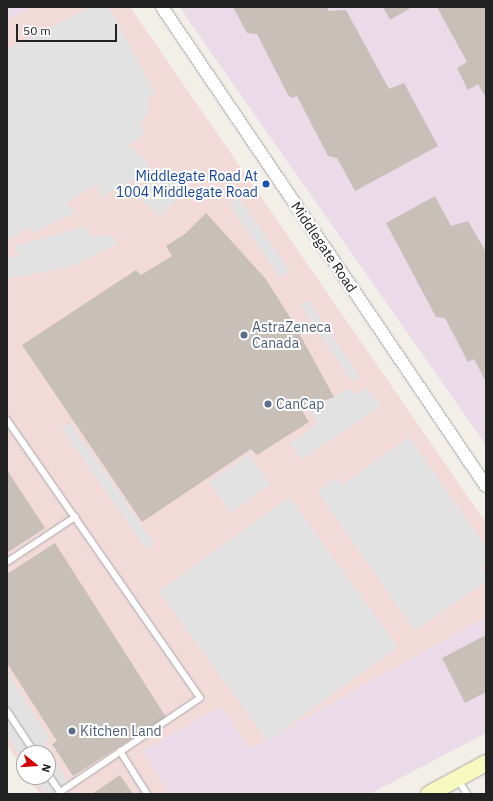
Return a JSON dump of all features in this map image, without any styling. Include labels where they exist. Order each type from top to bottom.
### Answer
[{"type":"street","name":"Middlegate Road","points":[[162,7],[486,486]]},
{"type":"street","points":[[429,794],[486,763]]},
{"type":"lane","points":[[7,420],[200,698],[61,793]]},
{"type":"lane","points":[[7,562],[75,518]]},
{"type":"lane","points":[[7,711],[30,745]]},
{"type":"lane","points":[[120,752],[147,794]]},
{"type":"lane","points":[[457,779],[467,794]]},
{"type":"shaded area","points":[[7,7],[32,7],[7,20]]},
{"type":"shaded area","points":[[32,7],[130,7],[486,523],[486,617],[251,749],[221,707],[143,751],[169,794],[40,794],[34,785],[56,785],[56,745],[16,745],[16,759],[7,745],[7,20]]},
{"type":"shaded area","points":[[91,7],[109,7],[155,93],[147,98],[149,112],[142,122],[143,136],[128,144],[145,160],[151,170],[99,199],[97,184],[65,203],[76,212],[31,234],[30,227],[9,239],[7,238],[7,49]]},
{"type":"shaded area","points":[[180,7],[486,7],[486,445],[191,24]]},
{"type":"shaded area","points":[[161,167],[186,189],[161,217],[136,196]]},
{"type":"shaded area","points":[[239,198],[290,271],[280,278],[229,205]]},
{"type":"shaded area","points":[[85,226],[92,237],[111,235],[118,244],[72,266],[7,279],[7,258],[19,256],[15,246]]},
{"type":"shaded area","points":[[308,300],[360,377],[353,382],[301,305]]},
{"type":"shaded area","points":[[366,387],[381,406],[302,459],[290,443],[318,424],[309,411],[349,388],[355,395]]},
{"type":"shaded area","points":[[70,423],[154,543],[146,549],[62,429]]},
{"type":"shaded area","points":[[409,437],[486,547],[486,562],[481,566],[486,574],[486,581],[415,631],[317,491],[336,478],[342,485]]},
{"type":"shaded area","points":[[249,454],[270,484],[230,512],[209,482]]},
{"type":"shaded area","points":[[289,497],[398,647],[267,741],[159,592]]},
{"type":"shaded area","points":[[486,617],[486,733],[370,794],[169,794],[143,751],[221,707],[251,749]]},
{"type":"shaded area","points":[[7,672],[50,739],[44,743],[45,745],[16,745],[16,749],[7,735]]},
{"type":"shaded area","points":[[56,762],[72,788],[63,794],[45,794],[39,785],[56,785]]},
{"type":"building","points":[[233,7],[328,7],[328,11],[346,10],[389,89],[404,83],[438,146],[355,191],[337,158],[328,156],[297,96],[292,98],[288,95],[257,34],[247,33]]},
{"type":"building","points":[[383,7],[412,7],[390,20]]},
{"type":"building","points":[[437,7],[486,7],[486,98],[478,84],[468,90],[457,68],[467,62]]},
{"type":"building","points":[[435,196],[451,226],[468,221],[486,252],[486,382],[474,359],[468,362],[445,318],[436,317],[386,223]]},
{"type":"building","points":[[206,213],[265,278],[293,322],[334,397],[301,409],[309,422],[257,455],[251,449],[142,522],[22,345],[136,270],[141,275],[172,256],[166,246],[186,233]]},
{"type":"building","points":[[7,470],[45,528],[7,553]]},
{"type":"building","points":[[55,543],[166,717],[73,776],[56,750],[56,745],[52,744],[57,741],[7,663],[7,574]]},
{"type":"building","points":[[486,635],[486,692],[465,703],[442,658]]},
{"type":"building","points":[[120,775],[133,794],[92,794]]},
{"type":"place","name":"Middlegate Road At 1004 Middlegate Road","points":[[266,184]]},
{"type":"place","name":"AstraZeneca Canada","points":[[244,335]]},
{"type":"place","name":"CanCap","points":[[268,404]]},
{"type":"place","name":"Kitchen Land","points":[[72,731]]}]
